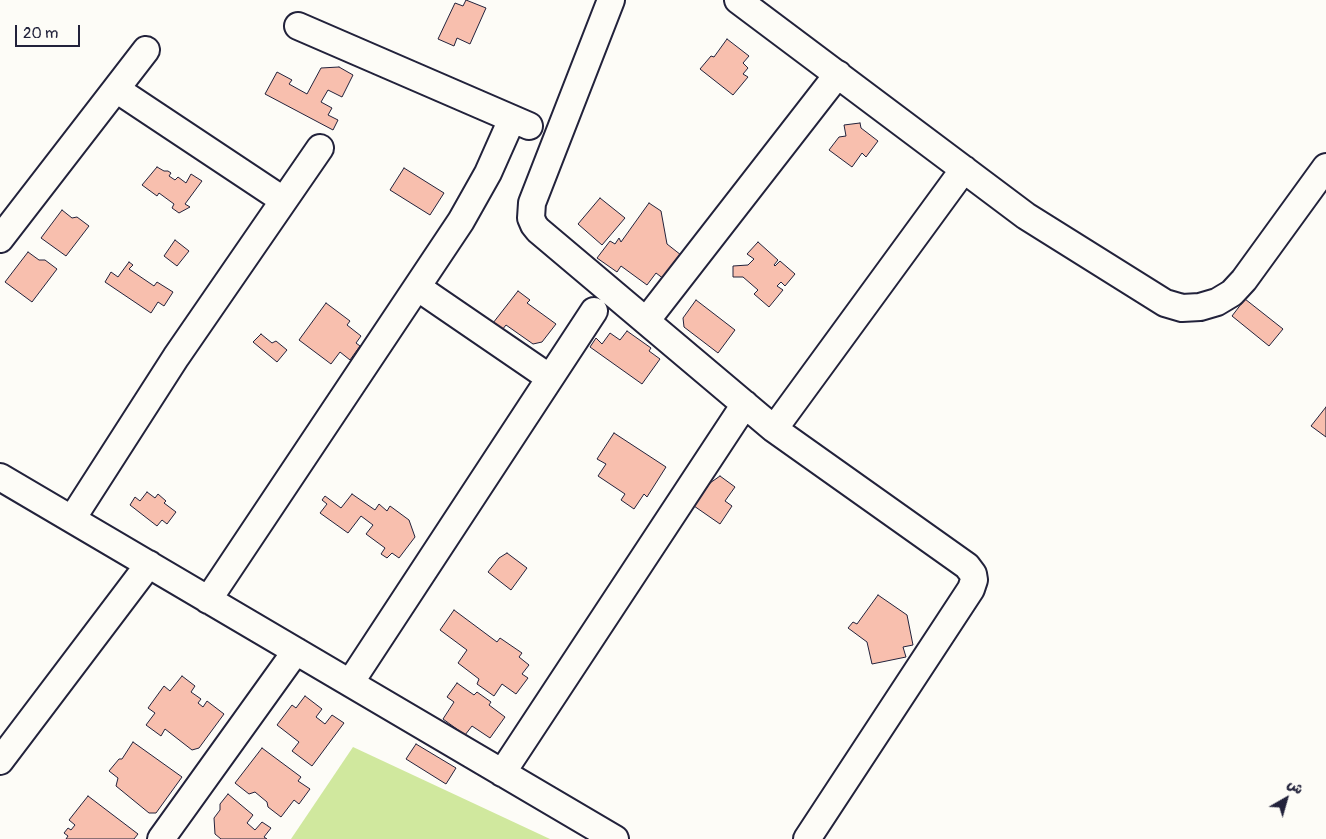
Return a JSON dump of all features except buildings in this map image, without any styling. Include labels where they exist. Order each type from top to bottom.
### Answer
[{"type":"street","points":[[611,0],[532,203],[531,218],[538,230],[774,429],[967,566],[973,574],[974,580],[971,589],[807,839]]},
{"type":"street","points":[[738,0],[1026,216],[1150,295],[1165,303],[1182,308],[1200,307],[1217,302],[1232,293],[1244,280],[1326,168]]},
{"type":"street","points":[[208,600],[417,287],[475,198],[488,173],[520,123],[298,26]]},
{"type":"street","points":[[0,239],[146,50]]},
{"type":"street","points":[[646,321],[838,74]]},
{"type":"street","points":[[116,89],[283,200]]},
{"type":"street","points":[[72,519],[176,357],[320,148]]},
{"type":"street","points":[[774,429],[964,169]]},
{"type":"street","points":[[417,287],[550,378]]},
{"type":"street","points":[[350,683],[594,311]]},
{"type":"street","points":[[502,773],[745,404]]},
{"type":"street","points":[[0,477],[615,839]]},
{"type":"street","points":[[0,761],[148,564]]},
{"type":"street","points":[[161,839],[296,651]]},
{"type":"green space","points":[[353,747],[550,839],[291,839]]}]
